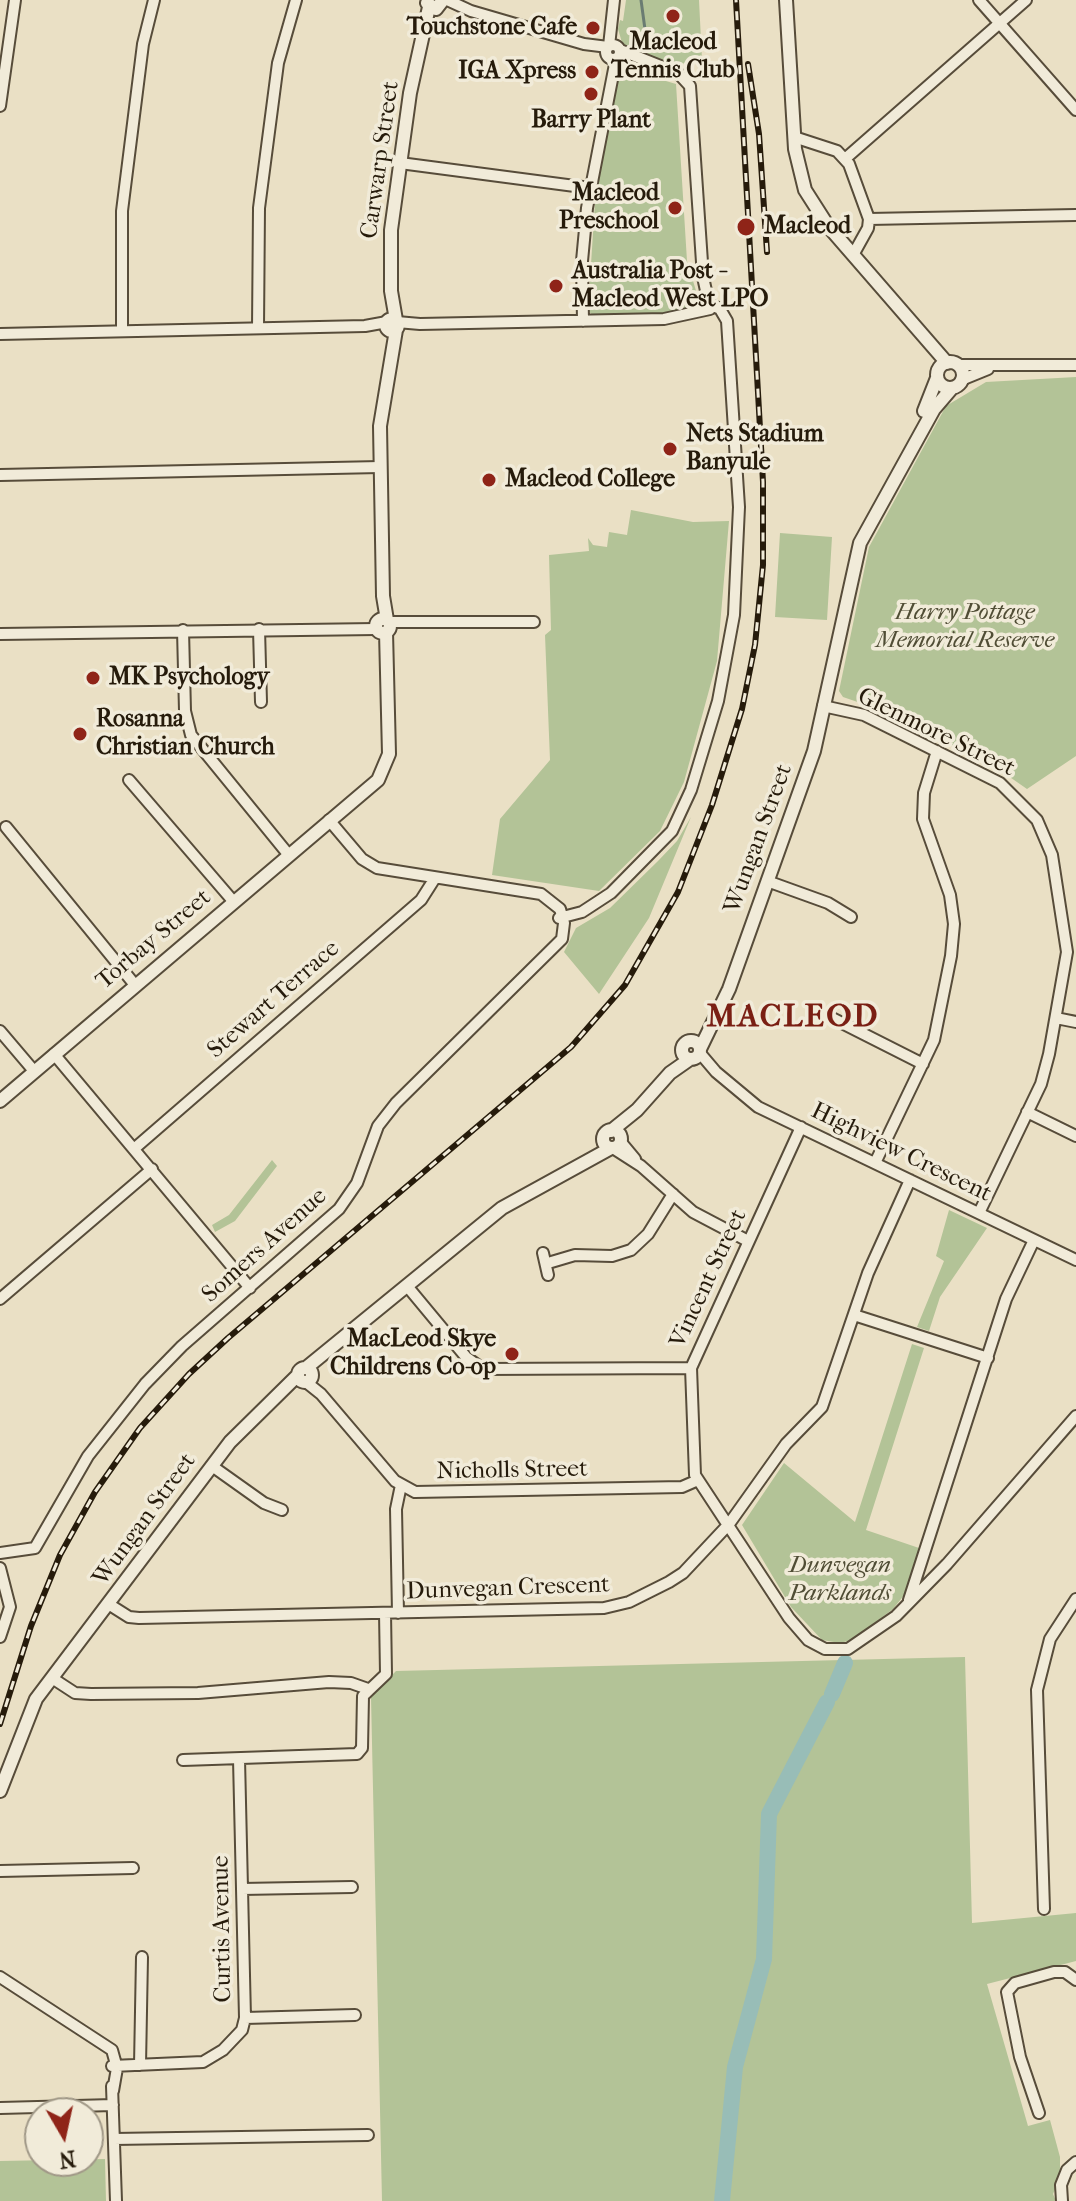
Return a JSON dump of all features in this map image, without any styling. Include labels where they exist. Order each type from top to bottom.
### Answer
[{"type":"street","points":[[0,106],[15,0]]},
{"type":"street","points":[[122,331],[122,211],[143,44],[154,0]]},
{"type":"street","points":[[258,328],[258,217],[278,63],[296,0]]},
{"type":"street","points":[[583,321],[582,261],[590,188],[612,77],[614,0]]},
{"type":"street","points":[[786,0],[794,137],[799,173],[811,203],[914,325],[957,384]]},
{"type":"street","points":[[979,0],[1076,110]]},
{"type":"street","points":[[846,158],[1026,0]]},
{"type":"street","points":[[333,816],[371,866],[544,896],[559,914],[593,904],[611,893],[659,846],[678,821],[705,748],[723,683],[735,605],[739,524],[727,329],[710,306],[713,291],[703,265],[690,86],[678,73],[640,59],[434,3]]},
{"type":"street","name":"Carwarp Street","points":[[380,772],[383,749],[383,596],[380,413],[392,325],[391,230],[410,93],[434,3]]},
{"type":"street","points":[[794,137],[803,137],[846,158],[869,219],[868,228],[853,255]]},
{"type":"street","points":[[400,163],[590,188]]},
{"type":"street","points":[[869,219],[1076,215]]},
{"type":"street","points":[[0,334],[664,319],[710,306]]},
{"type":"street","points":[[945,370],[1076,365]]},
{"type":"street","points":[[945,370],[944,387],[997,367]]},
{"type":"street","name":"Wungan Street","points":[[830,670],[834,622],[852,543],[945,370]]},
{"type":"street","name":"Wungan Street","points":[[0,1791],[27,1717],[52,1678],[241,1428],[502,1208],[586,1163],[613,1141],[670,1073],[693,1052],[715,1019],[814,751],[860,543],[932,413],[957,384]]},
{"type":"street","points":[[0,475],[380,467]]},
{"type":"street","points":[[0,634],[534,622]]},
{"type":"street","points":[[259,629],[261,702]]},
{"type":"street","points":[[183,630],[185,711],[191,735],[288,854]]},
{"type":"street","name":"Glenmore Street","points":[[823,706],[864,715],[1000,783],[1037,820],[1052,855],[1068,918],[1066,963],[1045,1072],[979,1213]]},
{"type":"street","points":[[875,1163],[937,1028],[953,939],[950,895],[923,819],[924,793],[937,751]]},
{"type":"street","name":"Torbay Street","points":[[0,1101],[333,816],[380,772]]},
{"type":"street","points":[[129,780],[233,901]]},
{"type":"street","points":[[6,827],[135,985]]},
{"type":"street","name":"Stewart Terrace","points":[[135,1148],[421,900],[435,878]]},
{"type":"street","points":[[767,881],[828,903],[851,917]]},
{"type":"street","name":"Somers Avenue","points":[[0,1553],[35,1548],[88,1456],[171,1356],[339,1209],[357,1183],[378,1126],[396,1103],[549,953],[557,936],[559,914]]},
{"type":"street","points":[[832,1018],[923,1064]]},
{"type":"street","points":[[1056,1018],[1076,1022]]},
{"type":"street","points":[[0,1031],[34,1071]]},
{"type":"street","name":"Highview Crescent","points":[[693,1052],[752,1103],[1076,1260]]},
{"type":"street","points":[[54,1054],[250,1288]]},
{"type":"street","points":[[1027,1112],[1076,1136]]},
{"type":"street","name":"Vincent Street","points":[[801,1127],[691,1368],[693,1467],[698,1480],[789,1618],[808,1640],[825,1649],[843,1651],[855,1647],[908,1605]]},
{"type":"street","points":[[613,1141],[704,1219],[748,1241]]},
{"type":"street","points":[[0,1299],[152,1169]]},
{"type":"street","name":"Dunvegan Crescent","points":[[110,1605],[129,1617],[139,1618],[621,1605],[683,1573],[729,1524],[786,1444],[822,1407],[873,1260],[910,1180]]},
{"type":"street","points":[[548,1275],[545,1258],[612,1256],[631,1250],[648,1234],[673,1194]]},
{"type":"street","points":[[908,1605],[1009,1291],[1034,1240]]},
{"type":"street","points":[[407,1286],[466,1357],[483,1369],[691,1368]]},
{"type":"street","points":[[854,1315],[988,1358]]},
{"type":"street","name":"Nicholls Street","points":[[306,1376],[401,1485],[415,1492],[682,1487],[698,1480]]},
{"type":"street","points":[[908,1605],[1076,1416]]},
{"type":"street","points":[[212,1466],[264,1503],[282,1510]]},
{"type":"street","points":[[398,1613],[396,1502],[401,1485]]},
{"type":"street","points":[[927,1548],[926,1561],[937,1574]]},
{"type":"street","points":[[0,1568],[2,1595],[10,1607],[2,1632]]},
{"type":"street","points":[[916,1576],[928,1584]]},
{"type":"street","points":[[1044,1909],[1037,1690],[1050,1639],[1076,1599]]},
{"type":"street","points":[[183,1760],[348,1757],[359,1753],[362,1700],[368,1689],[386,1674],[385,1613]]},
{"type":"street","points":[[52,1678],[75,1693],[91,1694],[198,1693],[329,1682],[351,1683],[368,1689]]},
{"type":"street","name":"Curtis Avenue","points":[[115,2066],[187,2064],[210,2059],[239,2034],[245,2018],[239,1759]]},
{"type":"street","points":[[0,1871],[133,1868]]},
{"type":"street","points":[[242,1889],[352,1887]]},
{"type":"street","points":[[140,2065],[142,1957]]},
{"type":"street","points":[[1039,2113],[1020,2057],[1007,1992],[1015,1983],[1054,1972],[1065,1972],[1076,1980]]},
{"type":"street","points":[[0,1977],[102,2043],[115,2066],[116,2201]]},
{"type":"street","points":[[245,2018],[355,2015]]},
{"type":"street","points":[[0,2108],[113,2105]]},
{"type":"street","points":[[114,2139],[368,2135]]},
{"type":"street","points":[[1062,2201],[1064,2176],[1076,2162]]},
{"type":"green space","points":[[626,0],[699,0],[702,60],[675,65],[623,46],[618,29],[620,20],[623,21]]},
{"type":"green space","points":[[619,67],[676,84],[687,261],[700,304],[674,314],[594,316],[588,311],[595,202]]},
{"type":"green space","name":"Harry Pottage Memorial Reserve","points":[[1076,377],[1076,756],[1027,789],[991,764],[878,709],[843,697],[839,691],[869,547],[946,406],[986,382]]},
{"type":"green space","points":[[631,510],[693,522],[729,521],[717,661],[684,782],[660,831],[599,891],[492,875],[500,819],[550,760],[545,635],[551,630],[549,555],[589,551],[588,538],[593,545],[607,547],[609,532],[627,535]]},
{"type":"green space","points":[[780,533],[832,537],[827,620],[775,617]]},
{"type":"green space","points":[[691,817],[649,918],[599,994],[564,952],[576,928],[610,908],[677,841]]},
{"type":"green space","points":[[272,1160],[277,1166],[235,1221],[215,1232],[212,1225],[229,1215]]},
{"type":"green space","points":[[949,1210],[987,1228],[940,1297],[929,1331],[917,1327],[944,1261],[936,1256]]},
{"type":"green space","name":"Dunvegan Parklands","points":[[912,1344],[924,1348],[866,1530],[919,1548],[905,1594],[893,1609],[852,1640],[840,1643],[822,1640],[791,1607],[742,1525],[784,1463],[855,1522]]},
{"type":"green space","points":[[965,1657],[972,1923],[1076,1913],[1076,1961],[987,1984],[1028,2126],[1050,2120],[1060,2157],[1060,2178],[1053,2194],[1056,2201],[382,2201],[371,1697],[396,1671]]},
{"type":"green space","points":[[104,2159],[106,2201],[0,2201],[0,2161],[24,2161],[24,2177],[104,2177]]},
{"type":"waterway","points":[[641,0],[647,44]]},
{"type":"waterway","points":[[832,1694],[845,1663]]},
{"type":"waterway","points":[[722,2201],[735,2067],[764,1959],[769,1814],[827,1702]]},
{"type":"railway","points":[[0,1724],[31,1626],[60,1555],[95,1492],[140,1428],[189,1374],[228,1338],[571,1047],[625,985],[678,892],[712,805],[742,709],[755,645],[763,565],[763,482],[736,0]]},
{"type":"railway","points":[[748,64],[759,134],[767,252]]},
{"type":"place","name":"Macleod Tennis Club","points":[[673,16]]},
{"type":"place","name":"Touchstone Cafe","points":[[593,28]]},
{"type":"place","name":"IGA Xpress","points":[[592,72]]},
{"type":"place","name":"Barry Plant","points":[[591,94]]},
{"type":"place","name":"Macleod Preschool","points":[[675,208]]},
{"type":"place","name":"Macleod","points":[[746,227]]},
{"type":"place","name":"Australia Post - Macleod West LPO","points":[[556,286]]},
{"type":"place","name":"Nets Stadium Banyule","points":[[670,449]]},
{"type":"place","name":"Macleod College","points":[[489,480]]},
{"type":"place","name":"MK Psychology","points":[[93,678]]},
{"type":"place","name":"Rosanna Christian Church","points":[[80,734]]},
{"type":"place","name":"MacLeod Skye Childrens Co-op","points":[[512,1354]]},
{"type":"district","name":"MACLEOD","points":[[793,1018]]}]
